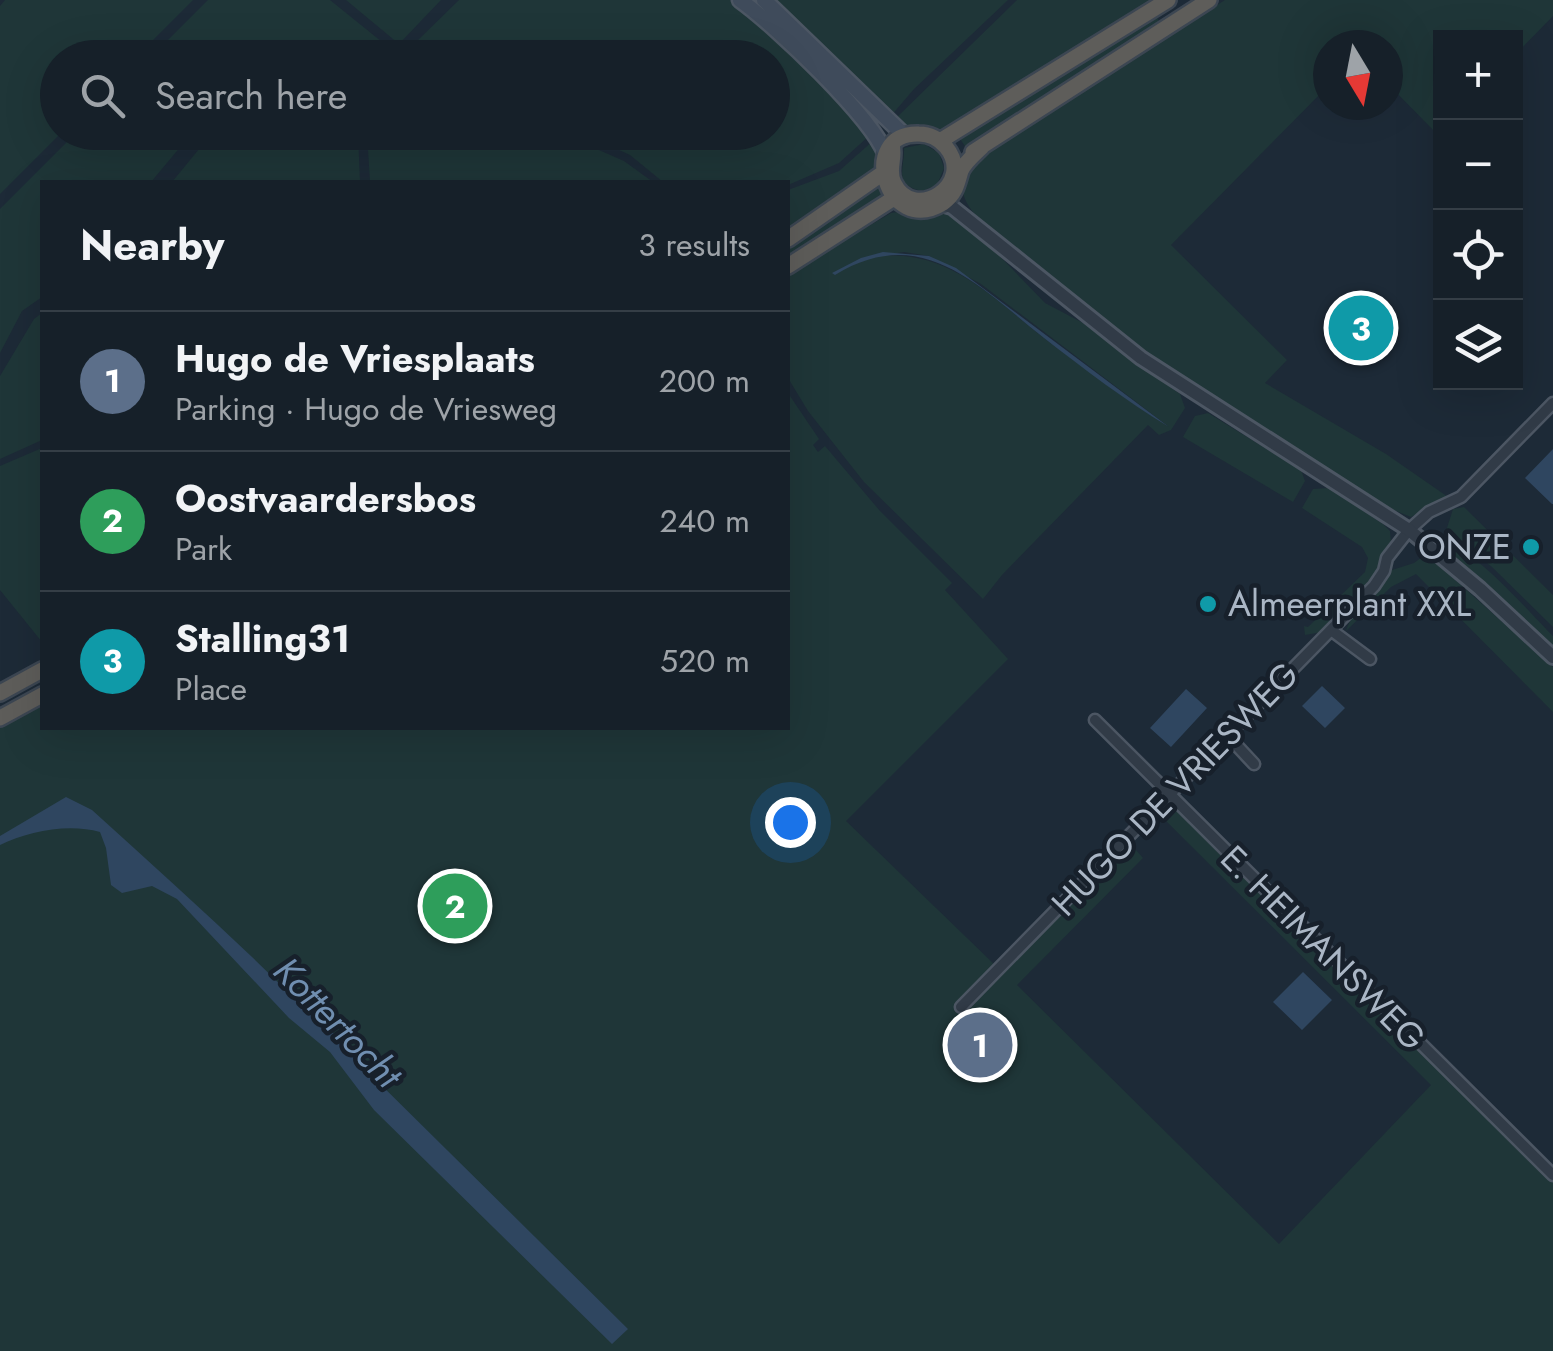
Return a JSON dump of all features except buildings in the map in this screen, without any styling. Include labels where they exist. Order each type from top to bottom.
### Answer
[{"type":"highway","points":[[940,142],[1168,0]]},
{"type":"highway","points":[[883,173],[901,199],[918,209],[941,204],[952,189],[958,169],[982,148],[1209,0]]},
{"type":"highway","points":[[790,238],[878,180],[894,146],[923,134],[940,142],[958,169]]},
{"type":"highway","points":[[894,146],[891,177],[901,199]]},
{"type":"highway","points":[[790,265],[901,199],[930,200],[952,189]]},
{"type":"highway","points":[[0,692],[40,671]]},
{"type":"highway","points":[[0,718],[40,696]]},
{"type":"main road","points":[[740,0],[788,40]]},
{"type":"main road","points":[[764,0],[894,146]]},
{"type":"main road","points":[[790,42],[894,146]]},
{"type":"street","points":[[952,189],[987,236]]},
{"type":"street","points":[[941,204],[952,206],[1141,358],[1409,530],[1553,657]]},
{"type":"street","name":"HUGO DE VRIESWEG","points":[[961,1007],[1374,586],[1387,558],[1409,530],[1428,512],[1461,497],[1553,403]]},
{"type":"street","points":[[1330,630],[1370,659]]},
{"type":"street","name":"E. HEIMANSWEG","points":[[1095,720],[1551,1168]]},
{"type":"street","points":[[1228,735],[1254,764]]},
{"type":"green space","points":[[5,0],[193,0],[153,40],[40,40],[40,150],[44,150],[0,194],[0,6]]},
{"type":"green space","points":[[208,0],[330,0],[380,40],[168,40]]},
{"type":"green space","points":[[346,0],[441,0],[403,40],[394,40]]},
{"type":"green space","points":[[459,0],[734,0],[778,40],[418,40]]},
{"type":"green space","points":[[775,0],[1008,0],[890,117]]},
{"type":"green space","points":[[1017,0],[1153,0],[943,132],[907,128],[894,120]]},
{"type":"green space","points":[[1225,0],[1553,0],[1553,16],[1523,47],[1523,30],[1433,30],[1433,130],[1403,99],[1403,30],[1313,30],[1313,101],[1171,245],[1287,360],[1265,383],[1386,454],[1448,497],[1411,517],[1391,509],[1199,389],[1106,324],[996,235],[975,214],[963,192],[971,167],[985,153]]},
{"type":"green space","points":[[1156,16],[1162,26],[967,149],[958,136],[1042,82],[1092,58]]},
{"type":"green space","points":[[790,50],[870,135],[839,163],[790,184],[790,180],[661,180],[619,150],[790,150]]},
{"type":"green space","points":[[874,140],[878,147],[875,173],[790,230],[790,189],[839,171]]},
{"type":"green space","points":[[924,144],[939,153],[944,168],[937,185],[922,191],[903,180],[902,169],[904,148]]},
{"type":"green space","points":[[59,150],[178,150],[153,180],[40,180],[40,298],[22,311],[0,353],[0,209]]},
{"type":"green space","points":[[198,150],[359,150],[360,180],[174,180]]},
{"type":"green space","points":[[368,150],[599,150],[624,161],[650,180],[370,180]]},
{"type":"green space","points":[[882,186],[888,199],[790,260],[790,244]]},
{"type":"green space","points":[[891,213],[948,214],[989,245],[1045,303],[1083,323],[1180,394],[1185,408],[1171,430],[1159,435],[1148,425],[983,599],[864,482],[808,411],[790,381],[790,272]],"holes":[[[904,252],[929,256],[981,284],[1169,427],[1092,374],[988,293],[946,267],[923,259],[871,257]]]},
{"type":"green space","points":[[40,314],[40,441],[0,459],[0,376]]},
{"type":"green space","points":[[790,396],[819,439],[813,445],[818,452],[825,446],[880,511],[952,583],[945,590],[1008,659],[846,821],[997,967],[1129,842],[1143,858],[1017,985],[1279,1244],[1431,1085],[1165,820],[1175,810],[1181,810],[1553,1179],[1553,1351],[0,1351],[0,724],[40,703],[40,730],[790,730]]},
{"type":"green space","points":[[1208,413],[1301,470],[1305,481],[1293,502],[1183,437],[1195,416]]},
{"type":"green space","points":[[40,449],[40,640],[0,590],[0,466]]},
{"type":"green space","points":[[1329,488],[1383,524],[1390,531],[1391,543],[1378,571],[1322,632],[1305,635],[1304,626],[1308,627],[1365,572],[1368,558],[1362,547],[1302,508],[1313,489]]},
{"type":"green space","points":[[1464,507],[1553,595],[1553,627],[1492,567],[1446,531],[1453,509]]},
{"type":"green space","points":[[1442,540],[1470,556],[1500,582],[1553,636],[1553,649],[1442,546]]},
{"type":"green space","points":[[1426,554],[1553,667],[1553,712],[1416,574],[1391,587],[1346,631],[1389,571],[1414,563]]},
{"type":"water","points":[[883,252],[929,256],[956,268],[1169,427],[1090,373],[972,281],[947,267],[922,258],[895,255],[866,260],[832,273]]},
{"type":"water","points":[[1553,449],[1553,504],[1552,504],[1525,478]]},
{"type":"water","points":[[1322,686],[1345,708],[1325,728],[1302,706]]},
{"type":"water","points":[[1186,689],[1207,708],[1171,747],[1150,728]]},
{"type":"water","points":[[66,797],[92,810],[341,1040],[365,1069],[628,1329],[612,1344],[374,1110],[330,1052],[289,1018],[177,899],[152,886],[122,893],[111,885],[100,832],[75,828],[49,830],[0,845],[0,836]]},
{"type":"water","points":[[1303,972],[1332,1000],[1302,1030],[1273,1002]]},
{"type":"place","name":"Stalling31","points":[[1361,328]]},
{"type":"place","name":"ONZE","points":[[1531,547]]},
{"type":"place","name":"Almeerplant XXL","points":[[1208,604]]},
{"type":"place","name":"Oostvaardersbos","points":[[455,906]]},
{"type":"place","name":"Hugo de Vriesplaats","points":[[980,1045]]},
{"type":"water label","name":"Kottertocht","points":[[338,1022]]}]
